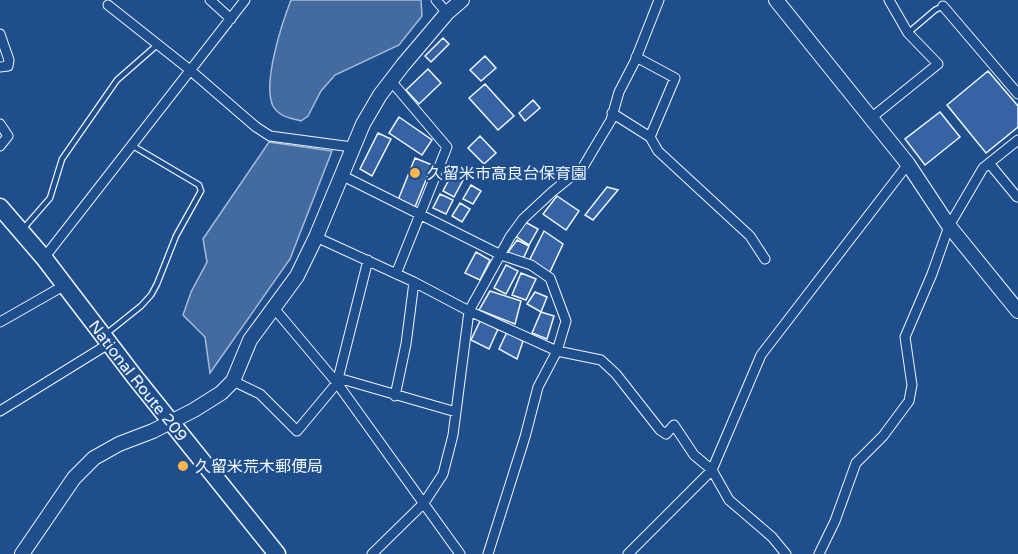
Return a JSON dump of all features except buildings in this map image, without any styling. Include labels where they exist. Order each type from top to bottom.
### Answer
[{"type":"highway","name":"National Route 209","points":[[0,207],[44,258],[277,554]]},
{"type":"street","points":[[210,0],[231,19]]},
{"type":"street","points":[[44,258],[245,0]]},
{"type":"street","points":[[436,0],[447,13]]},
{"type":"street","points":[[22,554],[74,478],[94,458],[119,444],[172,421],[221,393],[233,381],[250,340],[297,276],[316,237],[363,124],[391,81],[447,13],[462,0]]},
{"type":"street","points":[[372,554],[424,502],[443,474],[453,435],[469,311],[510,237],[523,219],[583,166],[611,120],[619,92],[659,0]]},
{"type":"street","points":[[776,0],[908,164],[949,226],[1018,311]]},
{"type":"street","points":[[871,118],[938,64],[908,33],[889,0]]},
{"type":"street","points":[[108,3],[256,127],[270,136],[352,147]]},
{"type":"street","points":[[943,6],[1018,94]]},
{"type":"street","points":[[0,34],[9,60],[8,66],[0,67]]},
{"type":"street","points":[[636,57],[675,78],[650,137]]},
{"type":"street","points":[[391,81],[447,147],[396,274]]},
{"type":"street","points":[[612,113],[650,137],[658,152],[750,236],[765,259]]},
{"type":"street","points":[[0,124],[8,136],[0,146]]},
{"type":"street","points":[[819,554],[856,464],[883,436],[909,401],[912,385],[905,337],[932,274],[949,226],[983,168],[1016,146]]},
{"type":"street","points":[[989,163],[1017,197]]},
{"type":"street","points":[[628,554],[712,470],[761,355],[908,164]]},
{"type":"street","points":[[341,176],[501,255],[531,265],[550,278],[566,321],[557,351],[538,387],[525,437],[488,554]]},
{"type":"street","points":[[316,237],[557,351],[601,360],[616,374],[660,430],[666,434],[674,425],[694,455],[712,470],[729,500],[772,537],[786,554]]},
{"type":"street","points":[[233,381],[260,394],[297,431],[337,381],[368,260]]},
{"type":"street","points":[[395,396],[406,344],[414,282]]},
{"type":"street","points":[[0,322],[65,285]]},
{"type":"street","points":[[273,307],[337,381],[460,554]]},
{"type":"street","points":[[0,411],[107,339]]},
{"type":"street","points":[[337,381],[456,412]]},
{"type":"lane","points":[[908,33],[943,6]]},
{"type":"lane","points":[[21,231],[50,198],[62,159],[117,80],[158,44]]},
{"type":"lane","points":[[107,339],[151,295],[176,236],[201,191],[199,185],[133,146]]},
{"type":"water","points":[[291,0],[421,0],[422,16],[399,45],[335,75],[321,91],[308,116],[301,121],[278,113],[270,96],[274,53]]},
{"type":"water","points":[[269,142],[332,151],[290,259],[210,373],[205,337],[183,315],[191,292],[207,262],[203,239]]},
{"type":"place","name":"久留米市高良台保育園","points":[[415,173]]},
{"type":"place","name":"久留米荒木郵便局","points":[[183,466]]}]
